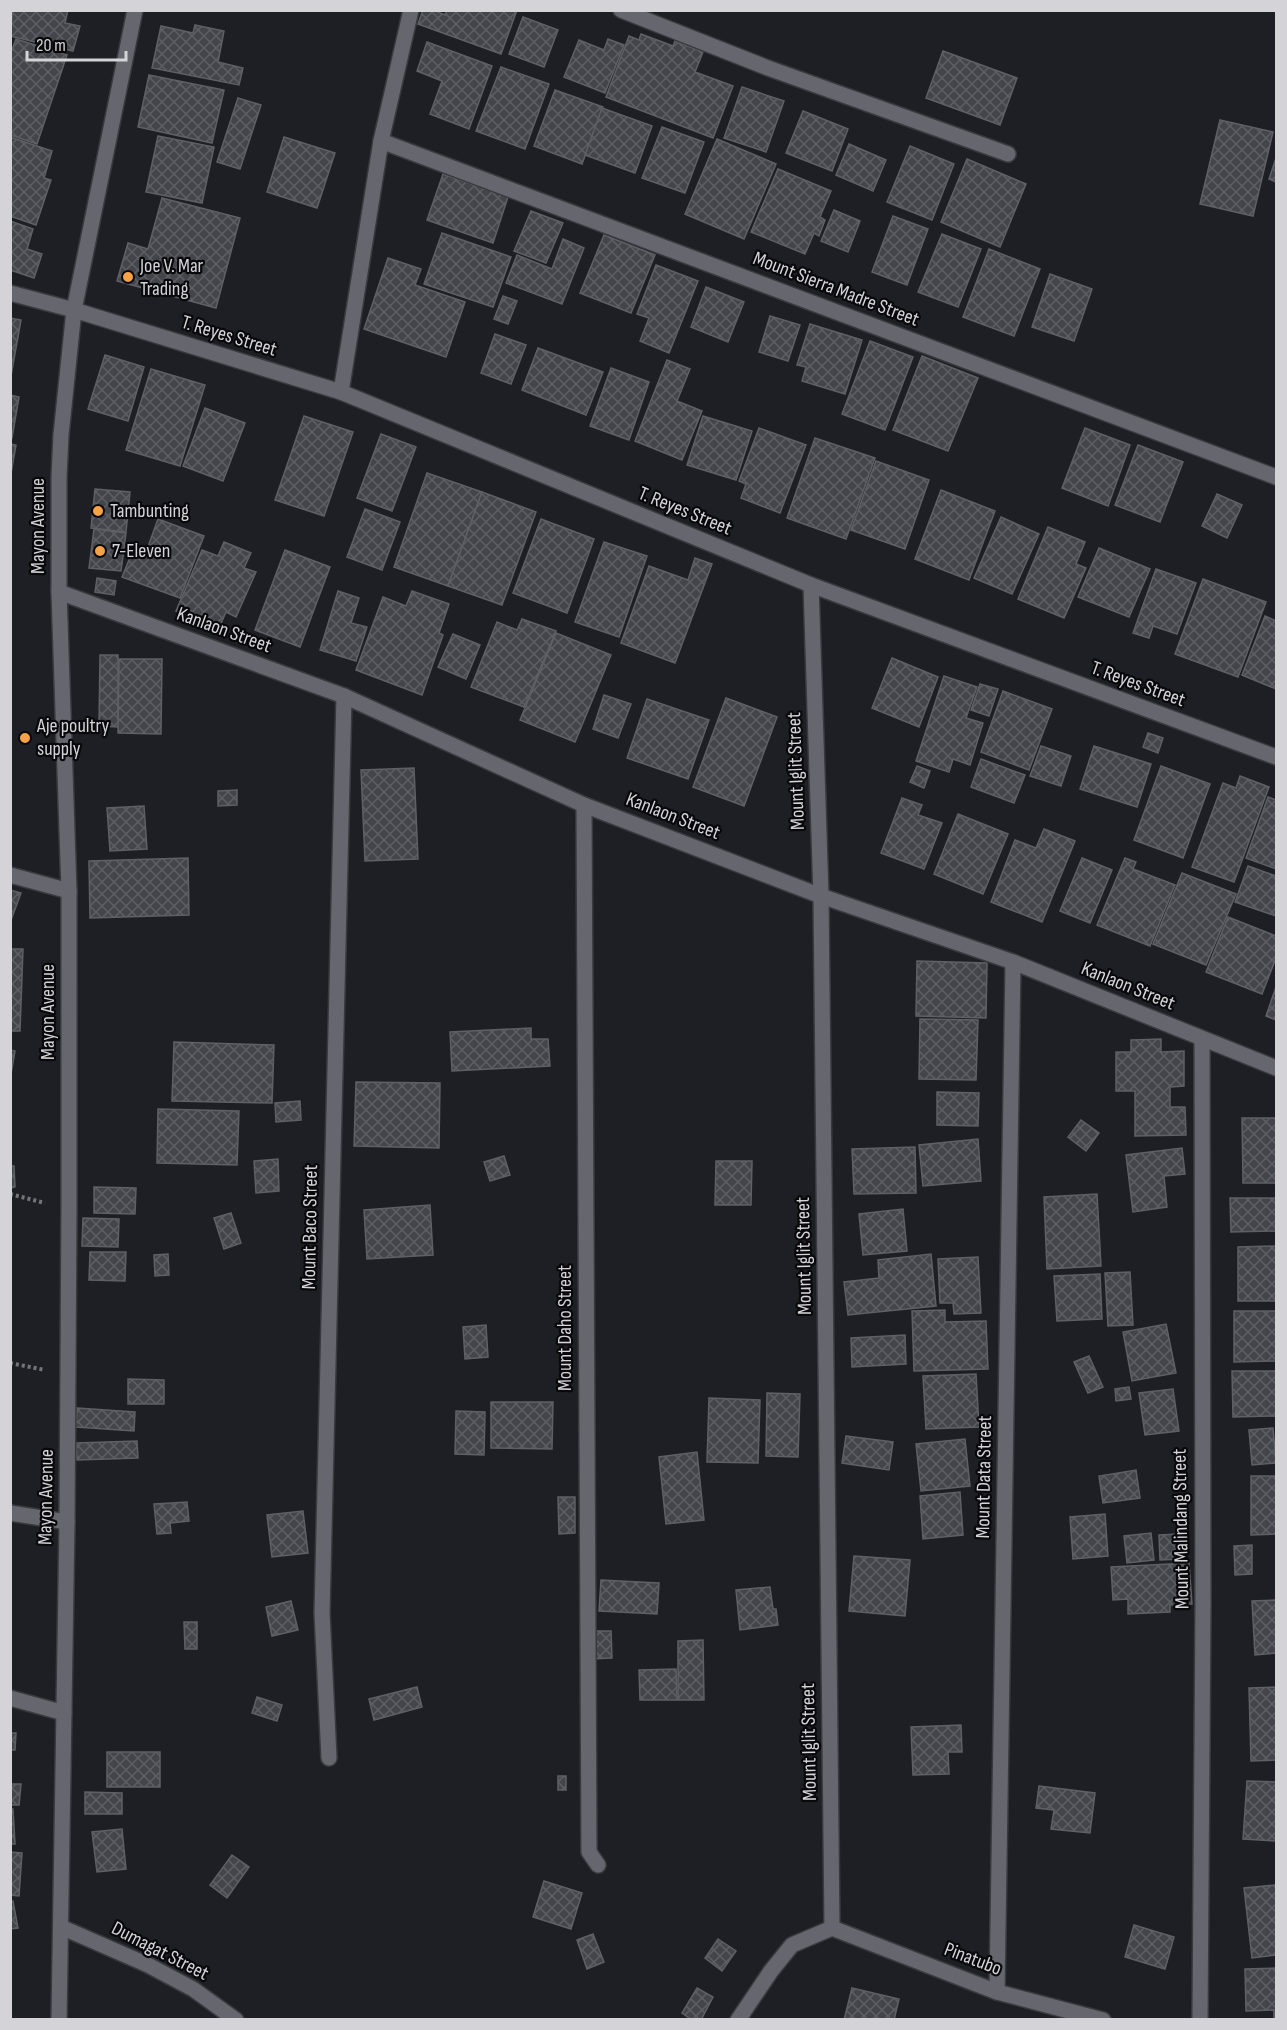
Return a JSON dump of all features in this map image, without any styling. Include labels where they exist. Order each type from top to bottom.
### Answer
[{"type":"street","name":"Mayon Avenue","points":[[59,2019],[67,1522],[69,1208],[69,891],[59,592],[61,435],[74,310],[135,10]]},
{"type":"street","points":[[341,392],[381,141],[411,10]]},
{"type":"street","points":[[621,10],[768,68],[1008,154]]},
{"type":"street","name":"Mount Sierra Madre Street","points":[[381,141],[1276,477]]},
{"type":"street","name":"T. Reyes Street","points":[[10,293],[74,310],[341,392],[810,585],[1276,758]]},
{"type":"street","name":"Mount Iglit Street","points":[[810,585],[821,896],[832,1928]]},
{"type":"street","name":"Kanlaon Street","points":[[59,592],[344,696],[584,804],[821,896],[1013,963],[1276,1068]]},
{"type":"street","name":"Mount Baco Street","points":[[329,1758],[322,1613],[344,696]]},
{"type":"street","name":"Mount Daho Street","points":[[584,804],[589,1852],[598,1865]]},
{"type":"street","points":[[10,875],[69,891]]},
{"type":"street","name":"Mount Data Street","points":[[998,1992],[1013,963]]},
{"type":"street","name":"Mount Malindang Street","points":[[1200,2019],[1203,1616],[1202,1039]]},
{"type":"street","points":[[10,1513],[67,1522]]},
{"type":"street","points":[[10,1698],[64,1713]]},
{"type":"street","name":"Dumagat Street","points":[[61,1927],[148,1965],[193,1989],[236,2019]]},
{"type":"street","points":[[738,2019],[792,1945],[832,1928]]},
{"type":"street","name":"Pinatubo","points":[[832,1928],[998,1992],[1103,2019]]},
{"type":"path","points":[[10,1194],[69,1208]]},
{"type":"path","points":[[10,1363],[68,1374]]},
{"type":"building","points":[[13,10],[68,10],[65,23],[80,26],[73,51],[10,36]]},
{"type":"building","points":[[423,10],[433,10],[445,15],[447,10],[517,10],[501,54],[418,24]]},
{"type":"building","points":[[523,17],[558,30],[544,67],[509,54]]},
{"type":"building","points":[[195,25],[224,31],[218,62],[243,68],[239,85],[152,68],[161,26],[193,33]]},
{"type":"building","points":[[641,34],[673,46],[675,41],[703,52],[695,72],[733,86],[713,138],[606,97],[629,36],[639,40]]},
{"type":"building","points":[[16,39],[67,55],[37,144],[10,135],[10,55]]},
{"type":"building","points":[[608,39],[624,45],[605,93],[564,77],[579,40],[604,50]]},
{"type":"building","points":[[427,42],[492,66],[469,129],[430,114],[442,81],[417,71]]},
{"type":"building","points":[[943,51],[1017,78],[1000,125],[926,98]]},
{"type":"building","points":[[501,67],[549,84],[525,149],[476,131]]},
{"type":"building","points":[[149,75],[224,90],[212,143],[138,127]]},
{"type":"building","points":[[742,87],[784,101],[766,152],[724,138]]},
{"type":"building","points":[[555,90],[603,107],[582,164],[534,146]]},
{"type":"building","points":[[238,98],[261,105],[240,169],[217,162]]},
{"type":"building","points":[[602,108],[652,126],[635,173],[585,155]]},
{"type":"building","points":[[803,111],[848,129],[832,171],[786,153]]},
{"type":"building","points":[[1220,120],[1273,132],[1253,216],[1200,204]]},
{"type":"building","points":[[662,127],[704,142],[685,193],[642,178]]},
{"type":"building","points":[[158,136],[214,147],[202,203],[146,192]]},
{"type":"building","points":[[10,137],[52,151],[44,178],[51,180],[36,225],[10,216]]},
{"type":"building","points":[[284,137],[335,153],[317,208],[267,192]]},
{"type":"building","points":[[717,139],[776,164],[744,239],[685,214]]},
{"type":"building","points":[[849,144],[886,160],[873,191],[836,175]]},
{"type":"building","points":[[910,146],[954,164],[932,220],[887,202]]},
{"type":"building","points":[[1276,158],[1276,182],[1269,179]]},
{"type":"building","points":[[967,159],[1026,184],[1000,247],[941,222]]},
{"type":"building","points":[[778,169],[831,191],[820,217],[825,220],[819,236],[814,233],[805,254],[751,232]]},
{"type":"building","points":[[443,174],[508,197],[493,243],[427,220]]},
{"type":"building","points":[[162,198],[240,218],[216,308],[117,281],[128,243],[148,249]]},
{"type":"building","points":[[834,210],[860,221],[848,252],[821,241]]},
{"type":"building","points":[[531,211],[563,223],[546,263],[514,251]]},
{"type":"building","points":[[893,216],[928,229],[907,285],[872,272]]},
{"type":"building","points":[[10,221],[33,229],[27,249],[42,254],[34,278],[10,270]]},
{"type":"building","points":[[442,233],[511,257],[493,307],[424,284]]},
{"type":"building","points":[[942,234],[981,249],[958,307],[918,292]]},
{"type":"building","points":[[604,235],[655,255],[631,313],[580,293]]},
{"type":"building","points":[[563,239],[584,248],[562,304],[506,283],[517,255],[552,269]]},
{"type":"building","points":[[989,249],[1040,269],[1014,336],[963,317]]},
{"type":"building","points":[[388,258],[421,269],[415,285],[465,302],[446,357],[364,329]]},
{"type":"building","points":[[656,265],[698,281],[669,353],[640,341],[649,318],[637,314]]},
{"type":"building","points":[[1050,274],[1092,289],[1074,341],[1032,327]]},
{"type":"building","points":[[706,287],[744,302],[728,342],[691,327]]},
{"type":"building","points":[[503,296],[517,301],[508,324],[494,319]]},
{"type":"building","points":[[770,316],[800,325],[788,361],[759,352]]},
{"type":"building","points":[[10,318],[21,320],[11,376],[10,375]]},
{"type":"building","points":[[810,324],[862,340],[845,394],[802,381],[806,367],[797,365]]},
{"type":"building","points":[[495,334],[526,345],[511,384],[481,373]]},
{"type":"building","points":[[870,341],[913,357],[885,430],[842,414]]},
{"type":"building","points":[[538,348],[603,372],[586,415],[522,390]]},
{"type":"building","points":[[105,355],[144,367],[128,421],[88,409]]},
{"type":"building","points":[[922,356],[978,378],[948,451],[893,430]]},
{"type":"building","points":[[667,360],[690,369],[677,401],[702,411],[682,460],[635,441]]},
{"type":"building","points":[[611,368],[649,382],[629,440],[590,426]]},
{"type":"building","points":[[151,369],[205,385],[180,466],[126,450]]},
{"type":"building","points":[[10,395],[19,397],[12,438],[10,438]]},
{"type":"building","points":[[205,408],[245,423],[223,481],[183,466]]},
{"type":"building","points":[[304,416],[353,432],[324,516],[275,500]]},
{"type":"building","points":[[703,416],[752,431],[736,480],[687,465]]},
{"type":"building","points":[[759,428],[806,445],[780,513],[741,498],[746,484],[739,481]]},
{"type":"building","points":[[1085,428],[1130,445],[1108,506],[1062,488]]},
{"type":"building","points":[[381,434],[416,447],[392,511],[357,498]]},
{"type":"building","points":[[815,438],[875,458],[846,539],[787,518]]},
{"type":"building","points":[[10,444],[16,445],[10,479]]},
{"type":"building","points":[[1138,445],[1183,462],[1160,522],[1115,505]]},
{"type":"building","points":[[876,461],[929,480],[905,549],[851,530]]},
{"type":"building","points":[[427,473],[482,492],[448,586],[394,567]]},
{"type":"building","points":[[95,489],[130,492],[126,532],[91,528]]},
{"type":"building","points":[[941,490],[995,511],[969,580],[915,559]]},
{"type":"building","points":[[482,492],[536,512],[502,605],[448,586]]},
{"type":"building","points":[[1217,494],[1242,505],[1227,538],[1202,526]]},
{"type":"building","points":[[365,509],[400,522],[382,570],[347,557]]},
{"type":"building","points":[[1001,517],[1039,534],[1012,594],[974,578]]},
{"type":"building","points":[[158,519],[204,536],[180,598],[122,577],[133,550],[145,555]]},
{"type":"building","points":[[541,519],[594,539],[567,613],[513,593]]},
{"type":"building","points":[[1048,527],[1085,542],[1076,564],[1086,568],[1064,618],[1018,599]]},
{"type":"building","points":[[94,529],[126,533],[121,571],[89,568]]},
{"type":"building","points":[[224,542],[251,553],[244,568],[256,572],[236,617],[226,612],[219,628],[176,611],[202,550],[218,556]]},
{"type":"building","points":[[604,542],[647,556],[619,637],[575,622]]},
{"type":"building","points":[[1099,548],[1150,569],[1129,617],[1078,597]]},
{"type":"building","points":[[285,550],[330,567],[300,647],[255,630]]},
{"type":"building","points":[[695,558],[712,564],[675,663],[621,643],[649,566],[688,580]]},
{"type":"building","points":[[1156,569],[1196,583],[1177,634],[1153,626],[1149,638],[1133,633]]},
{"type":"building","points":[[97,578],[116,581],[114,595],[95,592]]},
{"type":"building","points":[[1203,579],[1266,602],[1238,677],[1175,654]]},
{"type":"building","points":[[338,591],[359,598],[351,623],[367,627],[356,661],[320,650]]},
{"type":"building","points":[[412,591],[449,604],[439,633],[443,635],[422,695],[356,670],[383,597],[406,606]]},
{"type":"building","points":[[1265,616],[1276,621],[1276,689],[1242,675]]},
{"type":"building","points":[[522,619],[556,631],[524,707],[471,687],[497,622],[517,630]]},
{"type":"building","points":[[556,633],[611,655],[575,742],[520,720]]},
{"type":"building","points":[[453,634],[480,645],[466,679],[438,667]]},
{"type":"building","points":[[100,655],[118,655],[118,727],[99,726]]},
{"type":"building","points":[[892,658],[938,677],[919,727],[872,708]]},
{"type":"building","points":[[119,659],[162,659],[161,734],[118,733]]},
{"type":"building","points":[[944,676],[977,687],[966,718],[983,723],[970,765],[953,759],[949,772],[916,761]]},
{"type":"building","points":[[980,684],[998,689],[989,716],[971,710]]},
{"type":"building","points":[[1003,691],[1052,709],[1029,770],[981,752]]},
{"type":"building","points":[[604,695],[631,704],[618,738],[593,729]]},
{"type":"building","points":[[726,698],[777,717],[744,806],[693,787]]},
{"type":"building","points":[[647,699],[709,720],[688,779],[627,758]]},
{"type":"building","points":[[1148,733],[1163,738],[1158,753],[1143,747]]},
{"type":"building","points":[[1041,746],[1071,756],[1061,786],[1030,776]]},
{"type":"building","points":[[1094,746],[1151,764],[1137,807],[1080,789]]},
{"type":"building","points":[[981,759],[1025,775],[1014,803],[971,787]]},
{"type":"building","points":[[917,766],[930,771],[924,788],[910,782]]},
{"type":"building","points":[[1161,766],[1210,784],[1183,858],[1134,840]]},
{"type":"building","points":[[414,768],[418,859],[365,861],[361,770]]},
{"type":"building","points":[[1240,776],[1269,787],[1234,882],[1192,867],[1223,783],[1236,788]]},
{"type":"building","points":[[237,790],[237,805],[218,806],[218,791]]},
{"type":"building","points":[[1268,797],[1276,800],[1276,869],[1246,858]]},
{"type":"building","points":[[902,798],[922,805],[918,815],[942,823],[924,869],[881,853]]},
{"type":"building","points":[[144,806],[147,849],[110,851],[107,808]]},
{"type":"building","points":[[958,814],[1008,834],[983,894],[934,874]]},
{"type":"building","points":[[1044,829],[1075,841],[1042,922],[991,902],[1015,840],[1036,848]]},
{"type":"building","points":[[188,858],[189,915],[90,918],[89,861]]},
{"type":"building","points":[[1082,858],[1112,870],[1090,923],[1060,911]]},
{"type":"building","points":[[1125,858],[1136,862],[1133,869],[1175,885],[1150,946],[1097,925]]},
{"type":"building","points":[[1248,866],[1276,876],[1276,916],[1235,902]]},
{"type":"building","points":[[1182,873],[1236,894],[1206,965],[1153,944]]},
{"type":"building","points":[[10,890],[21,893],[10,923]]},
{"type":"building","points":[[1228,917],[1276,936],[1276,958],[1262,994],[1206,972]]},
{"type":"building","points":[[10,949],[23,949],[20,1031],[10,1031]]},
{"type":"building","points":[[917,961],[987,963],[986,1018],[916,1016]]},
{"type":"building","points":[[1276,987],[1276,1020],[1266,1016]]},
{"type":"building","points":[[920,1019],[978,1020],[976,1080],[919,1079]]},
{"type":"building","points":[[531,1028],[531,1039],[548,1039],[550,1066],[452,1071],[450,1032]]},
{"type":"building","points":[[1161,1039],[1161,1052],[1184,1051],[1184,1086],[1170,1087],[1170,1107],[1185,1107],[1186,1135],[1135,1136],[1135,1091],[1116,1091],[1116,1052],[1131,1052],[1131,1040]]},
{"type":"building","points":[[174,1042],[274,1045],[272,1103],[172,1101]]},
{"type":"building","points":[[10,1050],[15,1051],[10,1080]]},
{"type":"building","points":[[356,1082],[440,1083],[439,1148],[354,1146]]},
{"type":"building","points":[[937,1092],[979,1093],[978,1126],[937,1125]]},
{"type":"building","points":[[300,1101],[301,1120],[276,1122],[275,1103]]},
{"type":"building","points":[[158,1109],[239,1111],[237,1165],[157,1163]]},
{"type":"building","points":[[1242,1118],[1276,1118],[1276,1183],[1243,1183]]},
{"type":"building","points":[[1081,1120],[1099,1133],[1086,1151],[1068,1137]]},
{"type":"building","points":[[978,1139],[981,1181],[923,1186],[919,1145]]},
{"type":"building","points":[[915,1147],[916,1193],[854,1194],[852,1149]]},
{"type":"building","points":[[1182,1148],[1185,1174],[1164,1176],[1167,1207],[1133,1212],[1126,1155]]},
{"type":"building","points":[[504,1156],[510,1175],[490,1181],[484,1162]]},
{"type":"building","points":[[278,1159],[279,1191],[256,1193],[254,1161]]},
{"type":"building","points":[[716,1161],[752,1161],[751,1205],[715,1205]]},
{"type":"building","points":[[10,1166],[14,1166],[15,1187],[10,1188]]},
{"type":"building","points":[[94,1187],[136,1188],[135,1214],[94,1213]]},
{"type":"building","points":[[1097,1194],[1101,1266],[1047,1269],[1044,1197]]},
{"type":"building","points":[[1230,1198],[1276,1198],[1276,1231],[1231,1232]]},
{"type":"building","points":[[430,1205],[433,1255],[367,1259],[364,1210]]},
{"type":"building","points":[[903,1209],[907,1251],[863,1255],[859,1214]]},
{"type":"building","points":[[231,1213],[241,1243],[224,1249],[214,1218]]},
{"type":"building","points":[[83,1218],[119,1219],[118,1247],[82,1246]]},
{"type":"building","points":[[1276,1246],[1276,1301],[1238,1301],[1238,1247]]},
{"type":"building","points":[[90,1252],[126,1252],[125,1281],[89,1280]]},
{"type":"building","points":[[168,1254],[169,1275],[155,1276],[154,1255]]},
{"type":"building","points":[[931,1254],[936,1306],[848,1315],[844,1282],[879,1278],[878,1260]]},
{"type":"building","points":[[978,1257],[981,1313],[954,1314],[953,1303],[940,1303],[938,1259]]},
{"type":"building","points":[[1130,1272],[1133,1325],[1108,1326],[1105,1273]]},
{"type":"building","points":[[1100,1274],[1102,1319],[1057,1321],[1054,1276]]},
{"type":"building","points":[[945,1310],[945,1322],[986,1321],[988,1369],[914,1371],[912,1311]]},
{"type":"building","points":[[1234,1311],[1276,1311],[1276,1361],[1234,1362]]},
{"type":"building","points":[[1166,1324],[1176,1373],[1132,1381],[1123,1332]]},
{"type":"building","points":[[486,1325],[488,1357],[465,1359],[463,1327]]},
{"type":"building","points":[[905,1335],[906,1364],[852,1367],[851,1338]]},
{"type":"building","points":[[1089,1356],[1103,1387],[1088,1393],[1074,1362]]},
{"type":"building","points":[[1232,1371],[1276,1371],[1276,1416],[1233,1417]]},
{"type":"building","points":[[976,1374],[979,1427],[926,1429],[923,1376]]},
{"type":"building","points":[[128,1379],[164,1380],[164,1404],[128,1404]]},
{"type":"building","points":[[1129,1387],[1131,1399],[1116,1401],[1115,1389]]},
{"type":"building","points":[[1173,1389],[1179,1431],[1145,1435],[1139,1393]]},
{"type":"building","points":[[767,1393],[800,1394],[798,1457],[766,1456]]},
{"type":"building","points":[[709,1398],[760,1400],[758,1463],[707,1462]]},
{"type":"building","points":[[491,1402],[553,1402],[552,1449],[491,1448]]},
{"type":"building","points":[[77,1408],[135,1412],[134,1431],[76,1427]]},
{"type":"building","points":[[456,1411],[485,1412],[484,1455],[455,1454]]},
{"type":"building","points":[[1273,1428],[1276,1463],[1252,1465],[1249,1430]]},
{"type":"building","points":[[846,1436],[893,1442],[889,1470],[842,1463]]},
{"type":"building","points":[[965,1439],[970,1486],[921,1491],[916,1444]]},
{"type":"building","points":[[137,1441],[138,1458],[77,1460],[76,1443]]},
{"type":"building","points":[[697,1452],[704,1520],[666,1524],[659,1457]]},
{"type":"building","points":[[1136,1470],[1140,1498],[1103,1503],[1099,1476]]},
{"type":"building","points":[[1251,1476],[1276,1476],[1276,1534],[1251,1535]]},
{"type":"building","points":[[960,1492],[963,1535],[923,1539],[920,1496]]},
{"type":"building","points":[[558,1497],[575,1497],[575,1533],[559,1534]]},
{"type":"building","points":[[187,1502],[189,1521],[170,1523],[171,1533],[157,1534],[154,1504]]},
{"type":"building","points":[[303,1511],[308,1553],[272,1557],[267,1515]]},
{"type":"building","points":[[1105,1514],[1108,1556],[1073,1559],[1070,1517]]},
{"type":"building","points":[[1151,1533],[1154,1560],[1127,1563],[1124,1536]]},
{"type":"building","points":[[1180,1534],[1181,1559],[1160,1560],[1159,1535]]},
{"type":"building","points":[[1252,1545],[1252,1574],[1235,1575],[1234,1546]]},
{"type":"building","points":[[854,1556],[910,1560],[905,1616],[849,1611]]},
{"type":"building","points":[[1189,1563],[1192,1604],[1170,1605],[1170,1612],[1128,1614],[1128,1599],[1113,1600],[1111,1567]]},
{"type":"building","points":[[601,1580],[659,1583],[657,1614],[599,1611]]},
{"type":"building","points":[[770,1587],[778,1625],[740,1630],[736,1590]]},
{"type":"building","points":[[1276,1600],[1276,1653],[1255,1655],[1252,1601]]},
{"type":"building","points":[[291,1601],[298,1630],[272,1636],[266,1607]]},
{"type":"building","points":[[184,1622],[197,1622],[197,1649],[185,1649]]},
{"type":"building","points":[[590,1631],[611,1631],[612,1658],[591,1659]]},
{"type":"building","points":[[703,1640],[704,1700],[678,1700],[678,1641]]},
{"type":"building","points":[[676,1669],[677,1700],[640,1700],[639,1670]]},
{"type":"building","points":[[417,1687],[422,1707],[374,1720],[369,1699]]},
{"type":"building","points":[[1276,1687],[1276,1760],[1251,1761],[1249,1688]]},
{"type":"building","points":[[257,1697],[282,1705],[277,1721],[252,1713]]},
{"type":"building","points":[[961,1725],[962,1752],[948,1752],[949,1774],[913,1775],[911,1727]]},
{"type":"building","points":[[10,1733],[16,1733],[15,1750],[10,1750]]},
{"type":"building","points":[[107,1752],[160,1752],[160,1787],[107,1787]]},
{"type":"building","points":[[558,1776],[566,1776],[566,1790],[558,1790]]},
{"type":"building","points":[[1247,1781],[1276,1782],[1276,1841],[1243,1839]]},
{"type":"building","points":[[10,1784],[21,1784],[19,1805],[10,1805]]},
{"type":"building","points":[[1039,1786],[1095,1793],[1090,1833],[1051,1829],[1054,1810],[1036,1808]]},
{"type":"building","points":[[85,1792],[122,1793],[122,1814],[85,1814]]},
{"type":"building","points":[[10,1809],[13,1809],[15,1844],[10,1844]]},
{"type":"building","points":[[122,1829],[126,1869],[97,1872],[92,1832]]},
{"type":"building","points":[[10,1852],[22,1853],[19,1896],[10,1895]]},
{"type":"building","points":[[232,1855],[249,1867],[227,1898],[210,1885]]},
{"type":"building","points":[[544,1881],[582,1893],[571,1929],[533,1917]]},
{"type":"building","points":[[1276,1885],[1276,1955],[1252,1958],[1244,1888]]},
{"type":"building","points":[[10,1901],[13,1901],[18,1928],[10,1929]]},
{"type":"building","points":[[1134,1925],[1174,1937],[1165,1969],[1125,1957]]},
{"type":"building","points":[[593,1934],[604,1962],[587,1969],[577,1940]]},
{"type":"building","points":[[718,1939],[736,1951],[722,1971],[705,1958]]},
{"type":"building","points":[[1276,1968],[1276,2020],[1274,2020],[1274,2010],[1246,2011],[1245,1969]]},
{"type":"building","points":[[697,1988],[713,1997],[701,2020],[692,2020],[682,2013]]},
{"type":"building","points":[[852,1988],[899,1999],[894,2020],[844,2020]]},
{"type":"place","name":"Joe V. Mar Trading","points":[[128,277]]},
{"type":"place","name":"Tambunting","points":[[98,511]]},
{"type":"place","name":"7-Eleven","points":[[100,551]]},
{"type":"place","name":"Aje poultry supply","points":[[25,738]]}]
